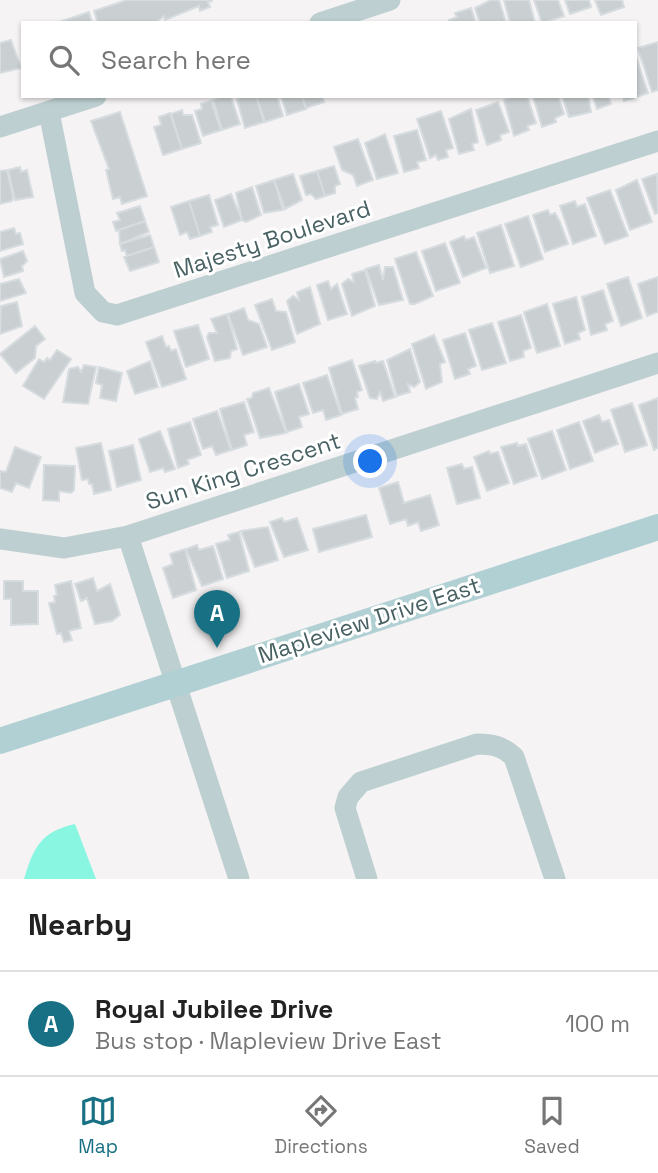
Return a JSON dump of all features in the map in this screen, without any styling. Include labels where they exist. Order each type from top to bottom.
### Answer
[{"type":"main road","name":"Mapleview Drive East","points":[[0,741],[658,527]]},
{"type":"street","points":[[326,21],[390,0]]},
{"type":"street","points":[[0,127],[90,98]]},
{"type":"street","name":"Majesty Boulevard","points":[[49,112],[85,293],[103,312],[117,315],[658,141]]},
{"type":"street","name":"Sun King Crescent","points":[[0,539],[64,548],[128,536],[658,363]]},
{"type":"street","points":[[128,536],[239,879]]},
{"type":"street","points":[[368,879],[345,808],[353,789],[361,782],[477,744],[493,744],[514,757],[555,879]]},
{"type":"shaded area","points":[[75,824],[96,879],[24,879],[40,842],[54,831]]},
{"type":"building","points":[[127,0],[212,0],[208,2],[210,7],[200,11],[199,6],[165,20],[164,16],[158,21],[97,21],[94,11]]},
{"type":"building","points":[[491,0],[499,0],[505,21],[479,21],[475,8]]},
{"type":"building","points":[[504,0],[529,0],[534,21],[509,21]]},
{"type":"building","points":[[534,0],[558,0],[564,16],[541,21]]},
{"type":"building","points":[[565,0],[589,0],[591,7],[570,14]]},
{"type":"building","points":[[595,0],[622,0],[624,7],[601,15]]},
{"type":"building","points":[[471,8],[475,21],[449,21],[457,17],[455,13]]},
{"type":"building","points":[[89,12],[91,21],[62,21]]},
{"type":"building","points":[[11,40],[21,68],[0,73],[0,43]]},
{"type":"building","points":[[658,42],[658,90],[652,92],[638,48]]},
{"type":"building","points":[[637,60],[648,93],[637,97]]},
{"type":"building","points":[[231,98],[240,124],[222,130],[213,100]]},
{"type":"building","points":[[257,98],[264,122],[245,128],[237,100]]},
{"type":"building","points":[[257,98],[278,98],[283,116],[265,122]]},
{"type":"building","points":[[282,98],[303,98],[306,109],[287,115]]},
{"type":"building","points":[[303,98],[323,98],[324,102],[306,108]]},
{"type":"building","points":[[528,98],[536,123],[527,126],[529,130],[514,136],[504,100]]},
{"type":"building","points":[[534,98],[559,98],[564,114],[555,118],[556,122],[542,127]]},
{"type":"building","points":[[563,98],[588,98],[591,112],[569,117]]},
{"type":"building","points":[[594,98],[609,98],[611,104],[597,109]]},
{"type":"building","points":[[211,101],[221,130],[203,136],[195,111],[202,109],[201,104]]},
{"type":"building","points":[[498,102],[509,132],[500,135],[501,140],[487,145],[476,110]]},
{"type":"building","points":[[471,109],[478,142],[472,144],[474,150],[459,154],[449,119]]},
{"type":"building","points":[[182,110],[183,115],[192,115],[201,143],[182,149],[171,114]]},
{"type":"building","points":[[441,111],[453,148],[446,150],[448,157],[438,160],[436,155],[430,158],[417,119]]},
{"type":"building","points":[[120,112],[147,196],[122,204],[120,197],[113,199],[106,170],[109,169],[91,121]]},
{"type":"building","points":[[170,113],[182,149],[163,155],[154,127],[161,125],[159,117]]},
{"type":"building","points":[[417,130],[426,160],[417,162],[419,168],[404,172],[394,136]]},
{"type":"building","points":[[385,134],[398,173],[377,179],[365,143]]},
{"type":"building","points":[[358,139],[373,180],[357,186],[353,175],[342,170],[334,147]]},
{"type":"building","points":[[334,166],[340,184],[335,186],[335,193],[325,196],[317,171]]},
{"type":"building","points":[[20,167],[21,172],[27,170],[33,197],[15,200],[8,170]]},
{"type":"building","points":[[7,170],[13,197],[12,201],[0,204],[0,171]]},
{"type":"building","points":[[317,171],[325,196],[316,199],[311,194],[306,195],[300,176]]},
{"type":"building","points":[[293,174],[302,200],[285,209],[274,180]]},
{"type":"building","points":[[657,174],[658,213],[655,214],[642,179]]},
{"type":"building","points":[[274,180],[283,210],[264,213],[256,186]]},
{"type":"building","points":[[637,180],[652,222],[630,230],[616,190]]},
{"type":"building","points":[[252,187],[261,215],[246,222],[242,220],[236,193]]},
{"type":"building","points":[[610,190],[628,236],[605,244],[587,198]]},
{"type":"building","points":[[231,194],[242,220],[224,227],[215,200]]},
{"type":"building","points":[[209,195],[218,225],[210,227],[212,232],[200,236],[189,201]]},
{"type":"building","points":[[189,201],[200,236],[190,239],[187,232],[180,235],[171,207]]},
{"type":"building","points":[[575,201],[577,207],[585,204],[596,236],[573,244],[560,206]]},
{"type":"building","points":[[140,206],[145,221],[116,231],[113,222],[120,220],[117,213]]},
{"type":"building","points":[[548,210],[550,215],[555,213],[568,244],[545,252],[533,215]]},
{"type":"building","points":[[528,216],[543,259],[521,267],[505,224]]},
{"type":"building","points":[[145,221],[149,232],[120,244],[119,230]]},
{"type":"building","points":[[501,225],[514,266],[490,273],[477,233]]},
{"type":"building","points":[[14,228],[16,234],[20,233],[23,244],[0,251],[0,232]]},
{"type":"building","points":[[150,235],[154,247],[127,256],[125,250],[122,251],[120,244]]},
{"type":"building","points":[[464,236],[466,240],[474,237],[486,268],[463,277],[450,242]]},
{"type":"building","points":[[445,243],[460,283],[436,291],[422,251]]},
{"type":"building","points":[[154,247],[159,262],[130,271],[124,257]]},
{"type":"building","points":[[23,251],[27,261],[22,266],[23,271],[4,277],[0,259]]},
{"type":"building","points":[[416,252],[433,296],[410,304],[395,259]]},
{"type":"building","points":[[379,265],[383,280],[385,267],[393,267],[403,300],[379,305],[366,269]]},
{"type":"building","points":[[365,270],[375,306],[352,316],[342,284],[348,279],[354,282],[352,274]]},
{"type":"building","points":[[628,277],[642,318],[621,326],[607,284]]},
{"type":"building","points":[[658,277],[658,312],[647,316],[638,284]]},
{"type":"building","points":[[19,279],[26,293],[0,301],[0,284]]},
{"type":"building","points":[[328,281],[331,289],[337,284],[347,314],[328,320],[317,285]]},
{"type":"building","points":[[310,287],[320,324],[297,334],[287,301],[293,296],[299,300],[297,292]]},
{"type":"building","points":[[603,290],[613,321],[605,324],[607,330],[591,335],[582,297]]},
{"type":"building","points":[[576,297],[585,330],[578,333],[580,339],[565,344],[553,304]]},
{"type":"building","points":[[272,299],[276,311],[286,312],[295,342],[272,350],[255,305]]},
{"type":"building","points":[[17,302],[22,326],[0,334],[1,306]]},
{"type":"building","points":[[547,304],[560,346],[537,353],[524,312]]},
{"type":"building","points":[[244,308],[248,320],[259,324],[267,347],[243,355],[228,314]]},
{"type":"building","points":[[227,314],[237,349],[231,351],[230,358],[215,361],[207,337],[209,333],[217,333],[211,319]]},
{"type":"building","points":[[521,315],[531,348],[523,351],[524,357],[510,361],[498,322]]},
{"type":"building","points":[[492,323],[506,363],[482,370],[469,330]]},
{"type":"building","points":[[198,325],[209,359],[186,367],[174,331]]},
{"type":"building","points":[[35,326],[45,339],[36,346],[35,358],[16,373],[0,354]]},
{"type":"building","points":[[465,333],[476,366],[468,369],[470,374],[455,379],[443,340]]},
{"type":"building","points":[[434,335],[445,362],[440,364],[442,382],[426,389],[412,344]]},
{"type":"building","points":[[162,336],[166,347],[169,346],[171,351],[176,349],[186,379],[162,387],[146,342]]},
{"type":"building","points":[[410,349],[420,382],[414,387],[408,384],[410,392],[397,396],[387,360]]},
{"type":"building","points":[[57,350],[71,359],[44,399],[23,386],[39,359],[44,362],[47,358],[50,360]]},
{"type":"building","points":[[352,360],[362,390],[357,392],[358,397],[355,398],[358,409],[342,414],[329,368]]},
{"type":"building","points":[[150,361],[158,387],[135,394],[127,371]]},
{"type":"building","points":[[383,361],[395,397],[383,401],[380,392],[377,399],[370,398],[359,366]]},
{"type":"building","points":[[84,365],[96,367],[88,404],[63,402],[69,369],[78,367],[81,372]]},
{"type":"building","points":[[99,367],[122,373],[116,401],[100,398],[102,385],[96,383]]},
{"type":"building","points":[[327,375],[341,415],[326,420],[323,410],[313,413],[303,383]]},
{"type":"building","points":[[299,384],[309,414],[299,417],[302,427],[287,432],[275,392]]},
{"type":"building","points":[[269,388],[286,433],[260,438],[247,399],[252,398],[253,393]]},
{"type":"building","points":[[658,398],[658,448],[654,450],[639,405]]},
{"type":"building","points":[[244,402],[254,432],[244,435],[247,445],[232,450],[220,409]]},
{"type":"building","points":[[632,403],[647,445],[625,452],[611,410]]},
{"type":"building","points":[[217,411],[231,450],[216,455],[212,446],[203,449],[193,419]]},
{"type":"building","points":[[599,415],[602,422],[609,420],[618,444],[595,453],[583,421]]},
{"type":"building","points":[[190,422],[201,455],[187,460],[189,464],[178,468],[168,429]]},
{"type":"building","points":[[579,422],[593,461],[570,469],[557,430]]},
{"type":"building","points":[[160,431],[175,469],[165,472],[163,468],[150,472],[139,439]]},
{"type":"building","points":[[552,431],[566,470],[542,479],[528,439]]},
{"type":"building","points":[[101,443],[111,490],[94,494],[88,479],[82,480],[76,448]]},
{"type":"building","points":[[517,443],[518,446],[526,444],[537,476],[514,484],[501,447]]},
{"type":"building","points":[[133,445],[141,480],[117,487],[109,451]]},
{"type":"building","points":[[15,447],[41,457],[29,488],[16,483],[12,492],[0,488],[0,471],[6,472]]},
{"type":"building","points":[[489,451],[490,454],[498,452],[509,483],[487,491],[474,457]]},
{"type":"building","points":[[462,464],[464,469],[472,467],[480,498],[457,504],[447,468]]},
{"type":"building","points":[[44,465],[75,466],[74,490],[71,493],[59,491],[59,501],[43,500]]},
{"type":"building","points":[[398,482],[404,503],[430,495],[439,525],[421,531],[418,522],[408,526],[406,519],[390,524],[379,488]]},
{"type":"building","points":[[366,515],[372,537],[319,552],[313,529]]},
{"type":"building","points":[[282,518],[284,522],[297,518],[308,550],[284,557],[270,522]]},
{"type":"building","points":[[268,527],[278,560],[255,567],[241,531]]},
{"type":"building","points":[[239,532],[249,571],[227,578],[216,544],[230,540],[228,535]]},
{"type":"building","points":[[197,545],[199,550],[213,546],[223,579],[202,586],[186,549]]},
{"type":"building","points":[[185,549],[196,590],[173,598],[163,568],[173,564],[170,554]]},
{"type":"building","points":[[93,578],[97,591],[110,584],[120,615],[112,621],[95,624],[87,598],[81,601],[75,584]]},
{"type":"building","points":[[4,581],[23,581],[23,591],[38,591],[38,624],[11,625],[11,599],[4,599]]},
{"type":"building","points":[[71,581],[81,628],[69,631],[72,640],[64,642],[61,633],[57,634],[49,603],[55,602],[55,585]]},
{"type":"place","name":"Royal Jubilee Drive","points":[[217,648]]}]
